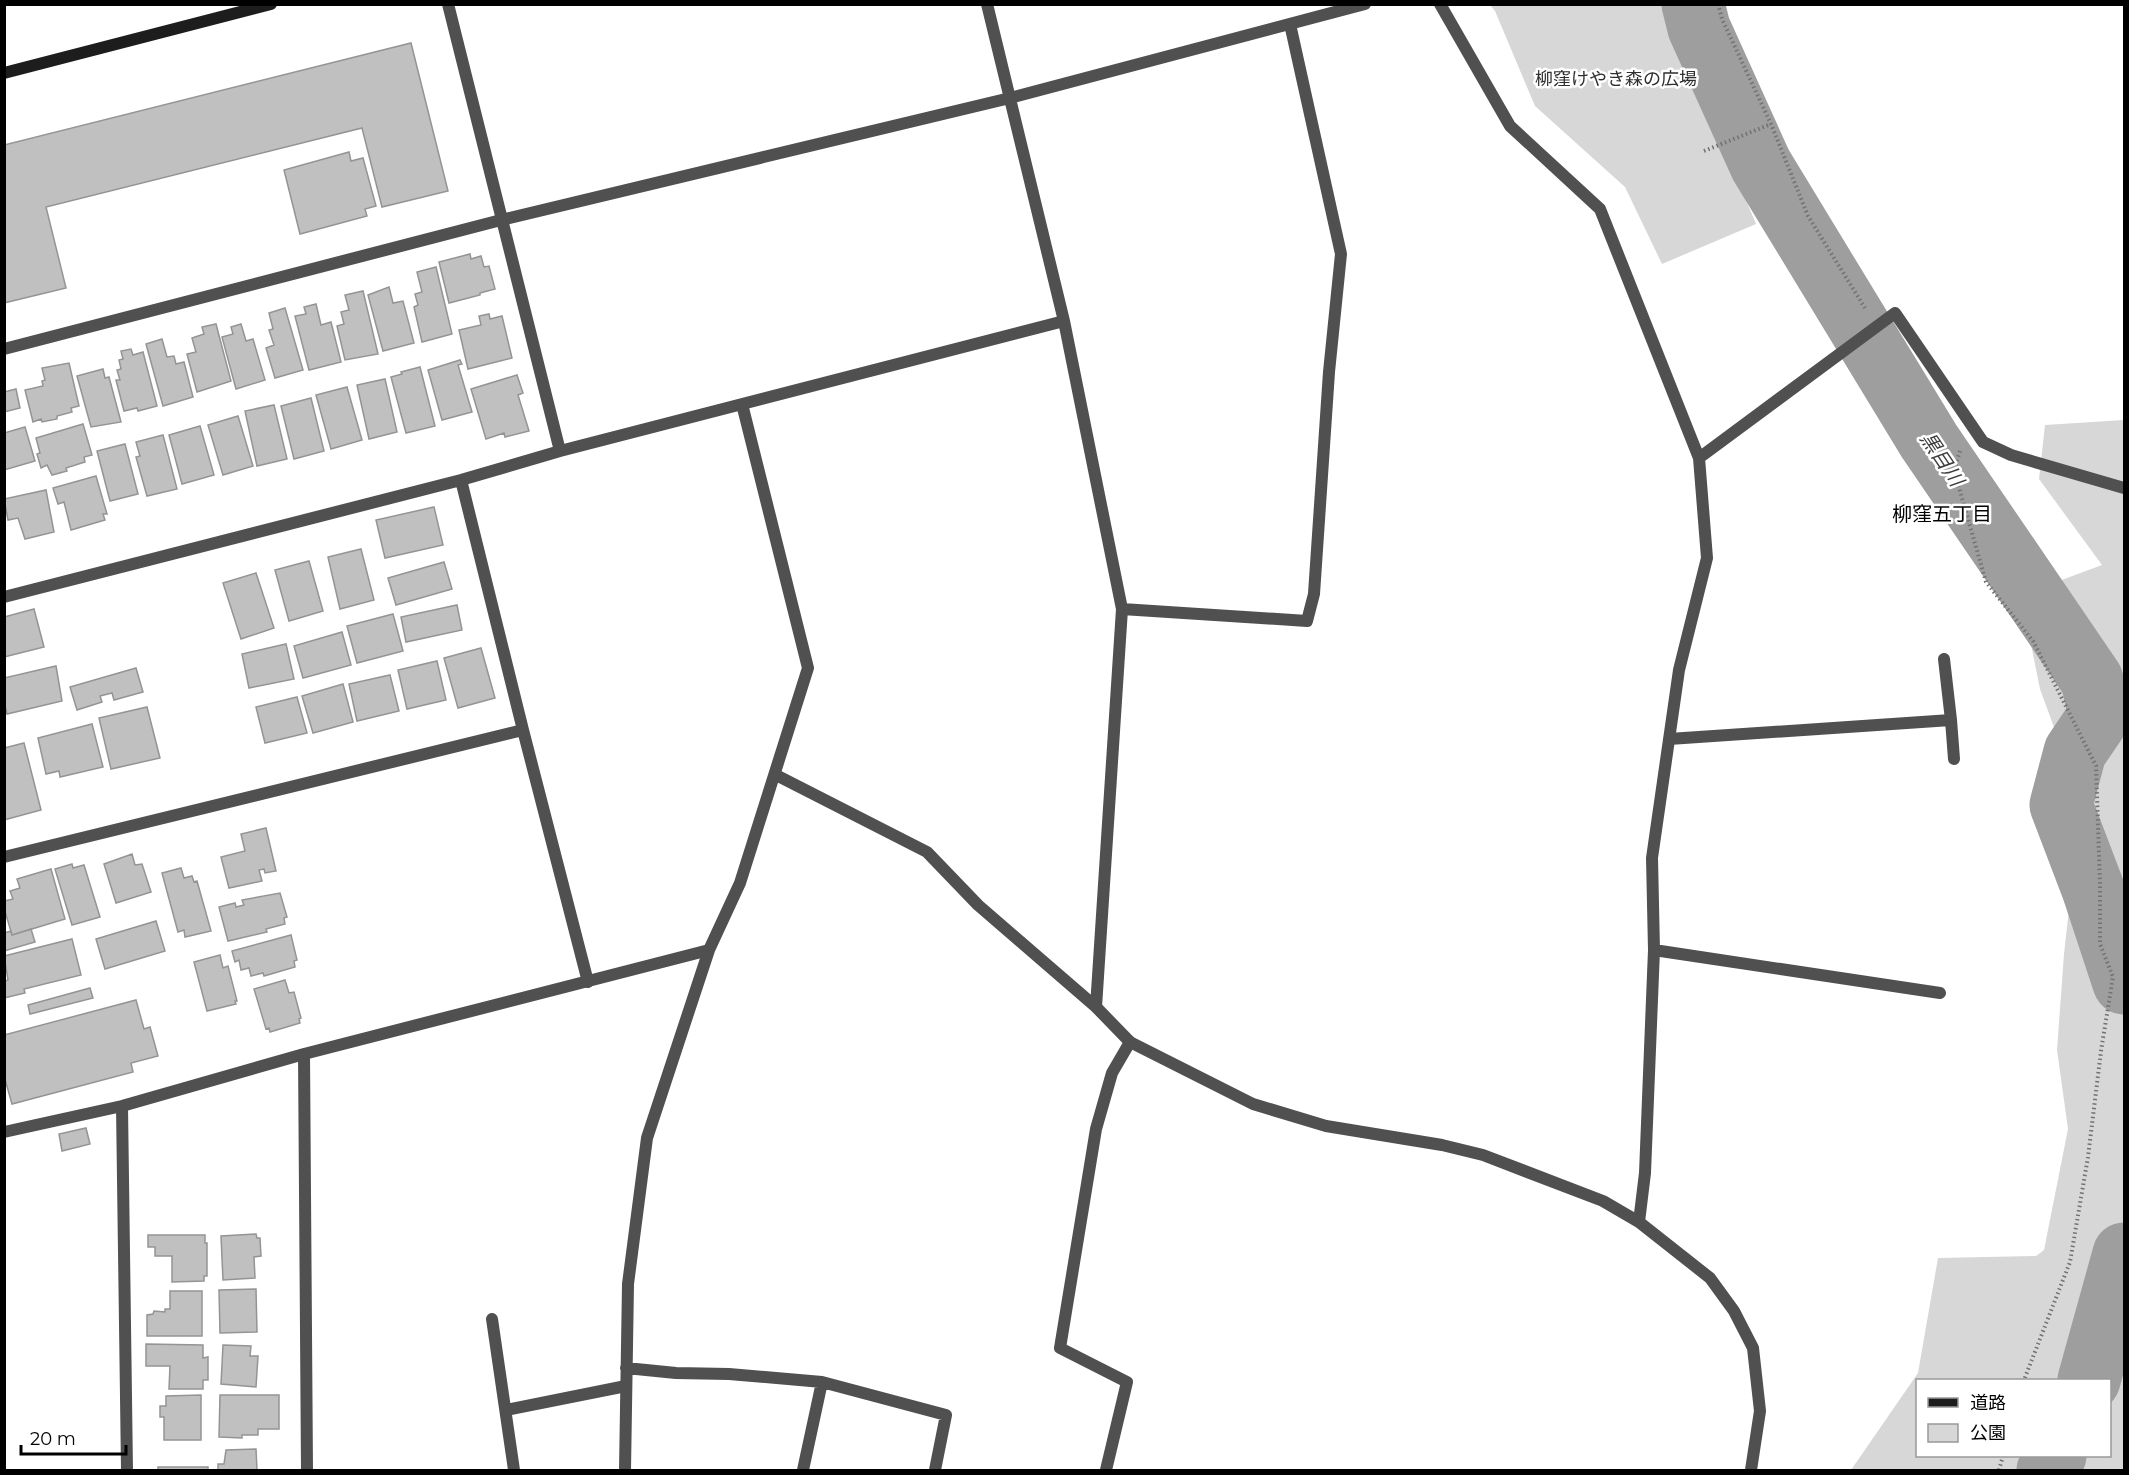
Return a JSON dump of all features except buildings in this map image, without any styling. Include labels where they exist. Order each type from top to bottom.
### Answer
[{"type":"main road","points":[[4,73],[271,4]]},
{"type":"street","points":[[448,4],[560,451]]},
{"type":"street","points":[[987,4],[1064,321],[1122,609],[1096,1006]]},
{"type":"street","points":[[4,349],[501,220],[1010,98],[1365,4]]},
{"type":"street","points":[[1440,4],[1510,126],[1600,209],[1699,458],[1707,558],[1679,670],[1652,858],[1654,950],[1645,1173],[1639,1222]]},
{"type":"street","points":[[1122,609],[1307,621],[1314,594],[1329,372],[1341,254],[1290,24]]},
{"type":"street","points":[[1699,458],[1895,313],[1983,442],[2011,455],[2124,488]]},
{"type":"street","points":[[4,597],[461,480],[560,451],[1064,321]]},
{"type":"street","points":[[625,1470],[628,1284],[647,1138],[709,950],[740,883],[808,668],[742,404]]},
{"type":"street","points":[[461,480],[588,982]]},
{"type":"street","points":[[1944,659],[1954,759]]},
{"type":"street","points":[[1669,739],[1951,720]]},
{"type":"street","points":[[4,857],[523,730]]},
{"type":"street","points":[[776,775],[927,852],[978,905],[1096,1006],[1130,1042],[1253,1104],[1326,1126],[1442,1145],[1483,1155],[1603,1202],[1639,1222],[1710,1278],[1734,1311],[1753,1348],[1760,1411],[1751,1470]]},
{"type":"street","points":[[4,1132],[122,1106],[304,1054],[709,950]]},
{"type":"street","points":[[1654,950],[1940,993]]},
{"type":"street","points":[[1106,1470],[1127,1382],[1060,1348],[1096,1129],[1112,1073],[1130,1042]]},
{"type":"street","points":[[304,1054],[307,1470]]},
{"type":"street","points":[[122,1106],[127,1470]]},
{"type":"street","points":[[492,1319],[514,1470]]},
{"type":"street","points":[[626,1368],[822,1382],[946,1415],[935,1470]]},
{"type":"street","points":[[803,1470],[822,1382]]},
{"type":"street","points":[[506,1410],[626,1386]]},
{"type":"path","points":[[1718,4],[1722,19],[1771,124],[1808,216],[1852,290]]},
{"type":"path","points":[[1704,151],[1771,124]]},
{"type":"path","points":[[1969,423],[1954,470],[1986,582],[2033,641],[2096,766],[2100,944],[2113,977],[2088,1157],[2070,1262],[2024,1379]]},
{"type":"green space","name":"柳窪けやき森の広場","points":[[1490,5],[1671,5],[1685,55],[1756,224],[1662,264],[1625,187],[1535,106],[1495,11]]},
{"type":"green space","points":[[2124,420],[2124,1470],[1851,1470],[1918,1373],[1938,1258],[2036,1256],[2044,1250],[2068,1129],[2057,1050],[2064,954],[2081,801],[2040,689],[2021,595],[2102,565],[2039,479],[2045,425]]},
{"type":"waterway","name":"黒目川","points":[[1693,4],[1699,28],[1761,165],[1929,441],[2092,680],[2100,715],[2075,752],[2061,805],[2093,889],[2124,983]]},
{"type":"waterway","name":"黒目川","points":[[2089,1379],[2124,1254]]},
{"type":"waterway","name":"黒目川","points":[[2048,1470],[2054,1457]]},
{"type":"district","name":"柳窪五丁目","points":[[1942,514]]}]
